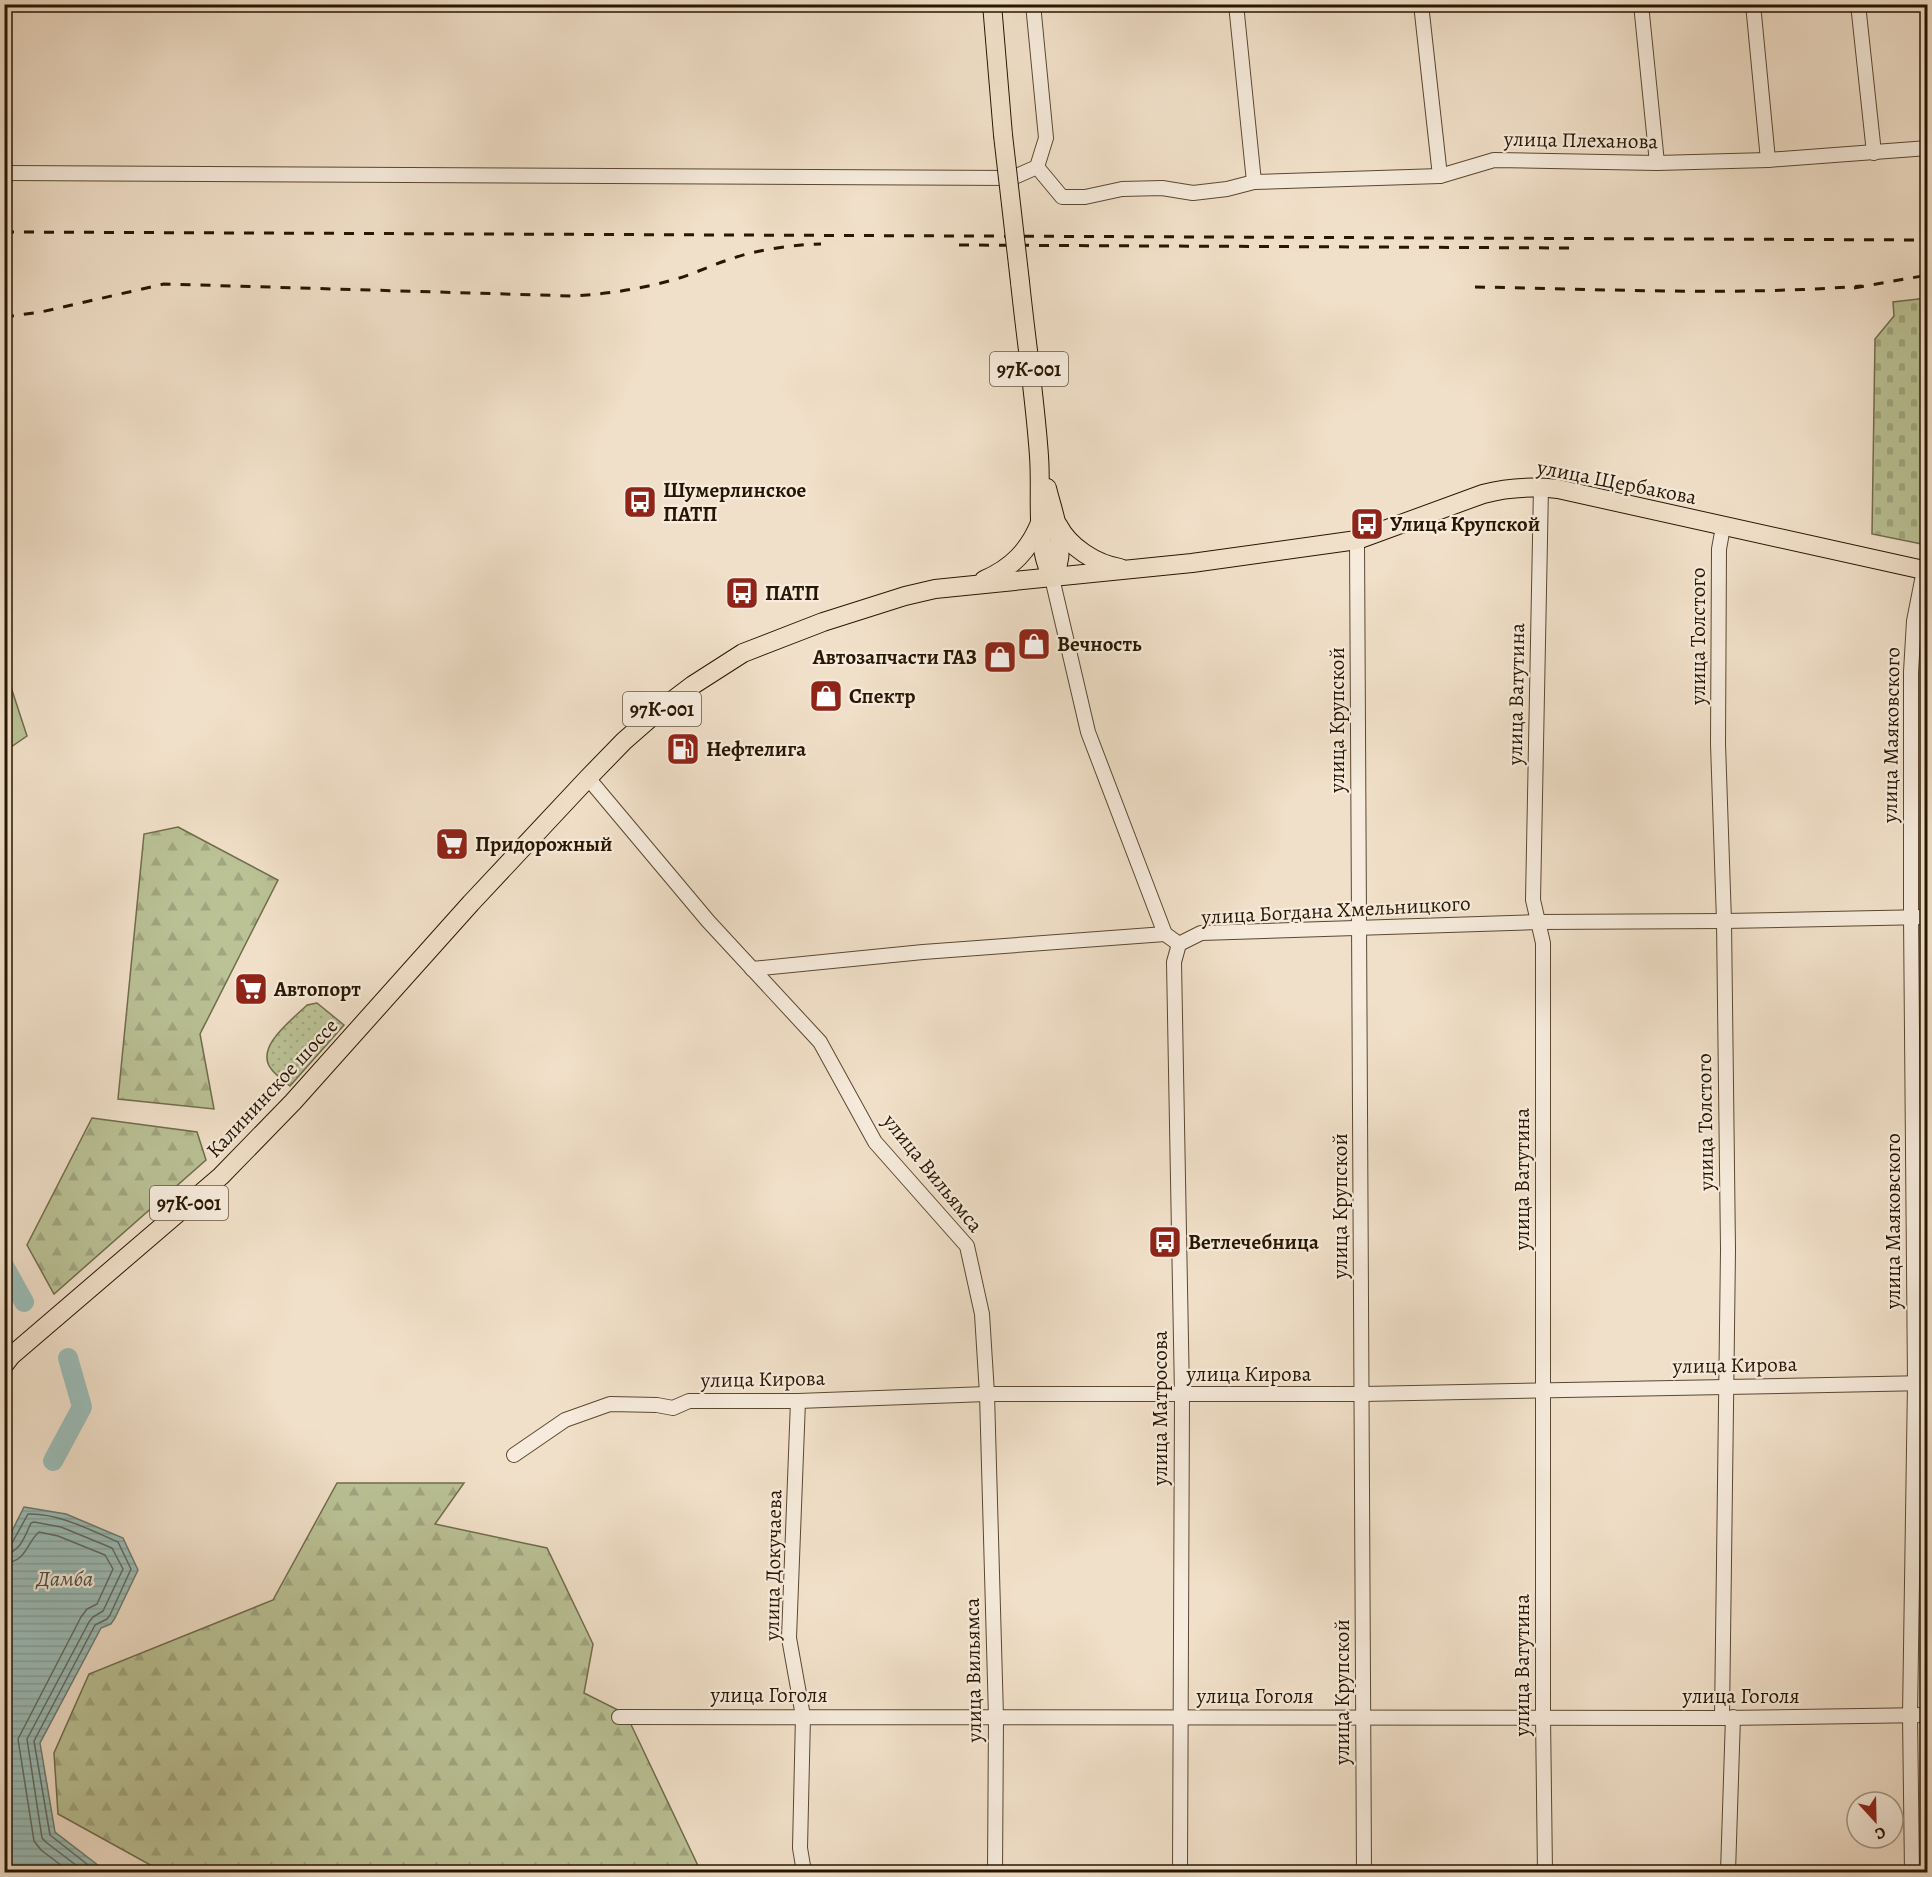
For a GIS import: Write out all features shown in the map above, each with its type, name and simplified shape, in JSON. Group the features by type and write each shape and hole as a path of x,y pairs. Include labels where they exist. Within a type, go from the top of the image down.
{"main road":[{"name":"97К-001","path":"992,4 1003,135 1039,457 1047,519 1061,555 1059,568 1052,578"},
{"name":"улица Щербакова","path":"1052,578 1133,570 1357,540 1503,488 1541,487 1926,570"},
{"name":"97К-001","path":"970,584 987,579 1014,562 1047,519"},
{"path":"1047,519 1086,555 1112,567 1133,570"},
{"name":"Калининское шоссе","path":"4,1365 11,1356 221,1176 293,1102 471,903 588,778 624,741 656,713 743,653 801,630 905,596 970,584 1052,578"}],"street":[{"path":"4,173 1012,178 1037,167 1046,138 1033,4"},
{"path":"1236,4 1254,182"},
{"path":"1421,4 1440,176"},
{"path":"1641,4 1657,163"},
{"path":"1752,4 1768,160"},
{"path":"1858,4 1874,153"},
{"name":"улица Плеханова","path":"1037,167 1062,197 1085,197 1122,189 1162,188 1193,194 1254,182 1440,176 1494,160 1657,163 1768,160 1928,148"},
{"name":"улица Ватутина","path":"1541,487 1533,900 1543,943 1545,1872"},
{"name":"улица Толстого","path":"1723,527 1719,549 1718,744 1724,921 1728,1238 1725,1386 1728,1872"},
{"name":"улица Крупской","path":"1357,540 1364,1872"},
{"name":"улица Маяковского","path":"1912,1872 1910,1715 1921,1383 1911,916 1911,672 1914,621 1926,570"},
{"path":"752,969 923,952 1165,933 1088,732 1052,578"},
{"name":"улица Вильямса","path":"588,778 708,921 820,1042 875,1142 968,1246 982,1314 987,1394 996,1717 995,1872"},
{"name":"улица Богдана Хмельницкого","path":"1165,933 1179,944 1201,933 1359,927 1538,922 1928,917"},
{"name":"улица Матросова","path":"1179,944 1174,962 1182,1395 1180,1872"},
{"name":"улица Кирова","path":"514,1455 565,1420 610,1404 657,1405 673,1408 689,1401 798,1401 987,1394 1363,1394 1921,1383"},
{"name":"улица Докучаева","path":"798,1401 789,1638 803,1716 800,1848 804,1872"},
{"name":"улица Гоголя","path":"620,1717 1928,1715"}],"green space":[{"path":"1928,298 1927,545 1872,534 1875,339 1894,316 1893,302"},
{"path":"4,678 9,681 27,736 5,751"},
{"path":"178,827 278,880 200,1034 214,1109 118,1099 144,834"},
{"path":"317,1003 344,1025 290,1086 272,1070 267,1062 267,1053 284,1026 307,1005"},
{"path":"92,1118 197,1132 206,1160 54,1294 27,1245"},
{"path":"337,1483 464,1483 435,1524 547,1548 593,1644 584,1693 626,1714 701,1872 163,1872 58,1814 54,1753 89,1674 273,1600"}],"water":[{"name":"Дамба","path":"24,1507 66,1514 123,1538 138,1570 115,1618 111,1624 101,1628 40,1743 55,1832 103,1869 103,1872 8,1872 5,1870 5,1545"}],"waterway":[{"path":"4,1266 24,1302"},
{"path":"53,1461 82,1407 68,1358"}],"railway":[{"path":"4,232 1928,240"},
{"path":"4,317 41,312 164,284 586,295 624,291 681,278 753,252 821,244"},
{"path":"959,245 1571,248"},
{"path":"1854,288 1928,275"},
{"path":"1475,287 1765,291 1862,286"}],"place":[{"name":"Шумерлинское ПАТП","path":"640,502"},
{"name":"Улица Крупской","path":"1367,524"},
{"name":"ПАТП","path":"742,593"},
{"name":"Вечность","path":"1034,644"},
{"name":"Автозапчасти ГАЗ","path":"1000,657"},
{"name":"Спектр","path":"826,696"},
{"name":"Нефтелига","path":"683,749"},
{"name":"Придорожный","path":"452,844"},
{"name":"Автопорт","path":"251,989"},
{"name":"Ветлечебница","path":"1165,1242"}]}
